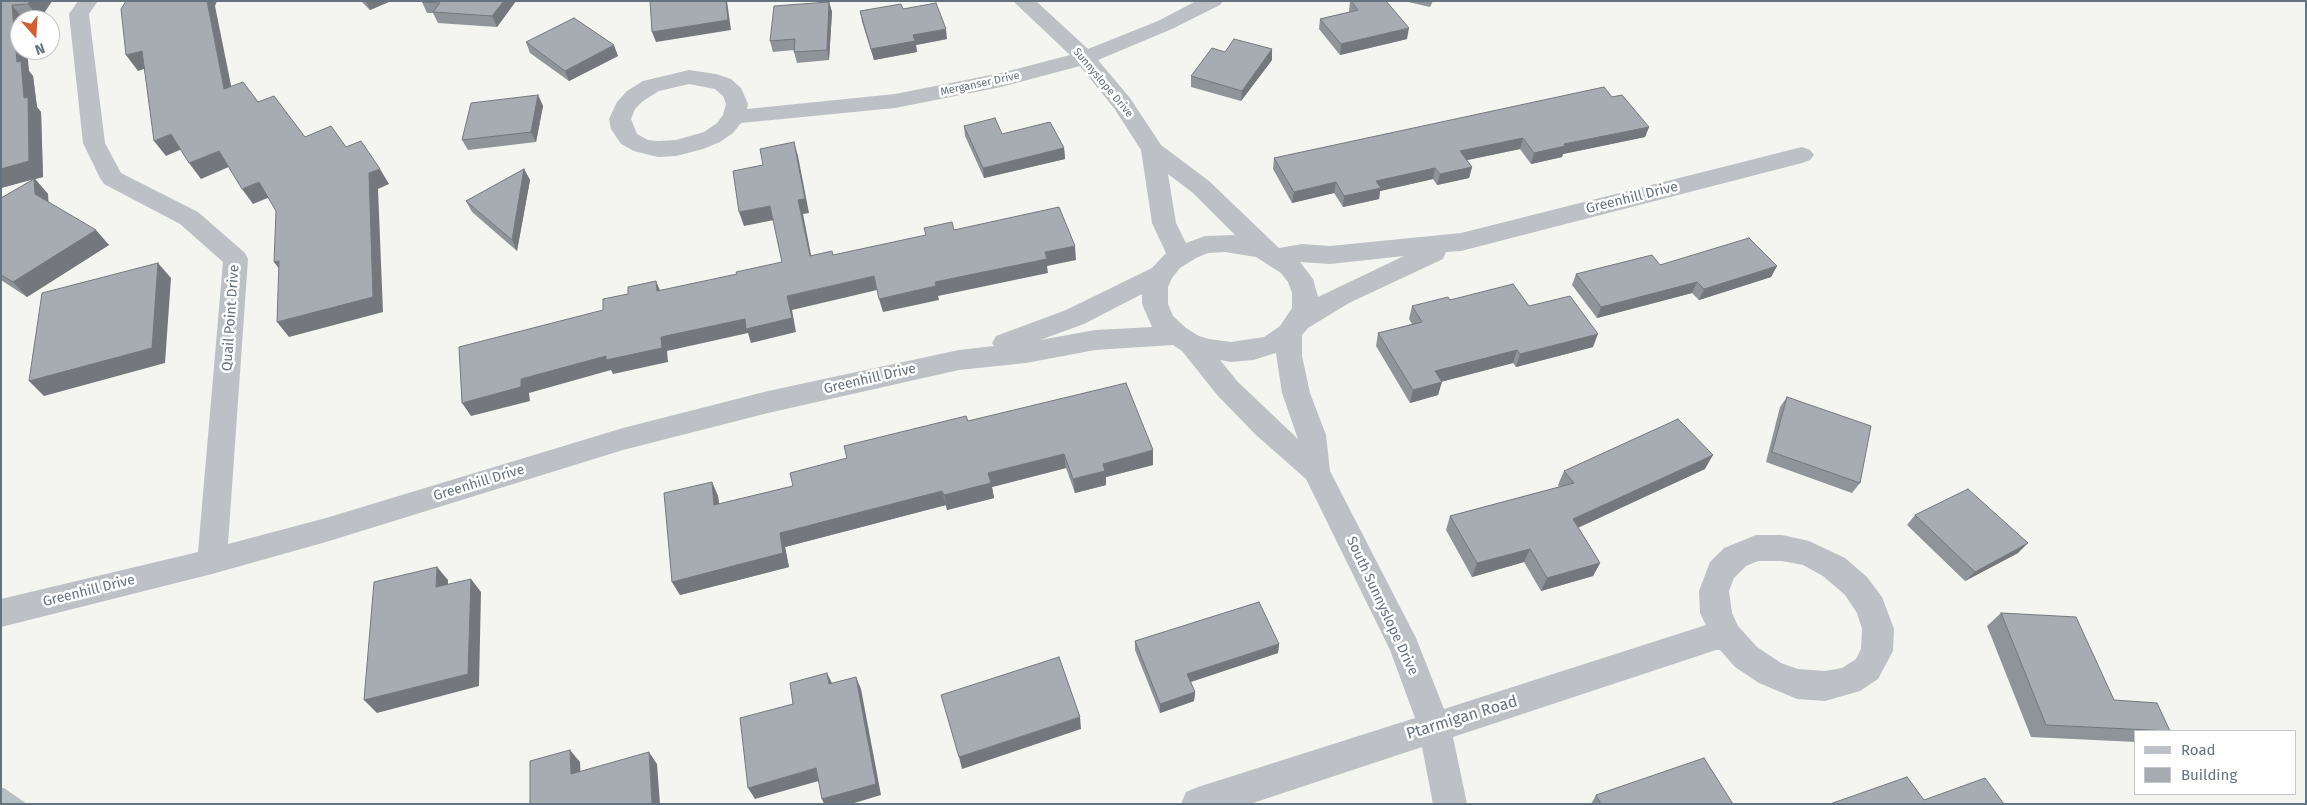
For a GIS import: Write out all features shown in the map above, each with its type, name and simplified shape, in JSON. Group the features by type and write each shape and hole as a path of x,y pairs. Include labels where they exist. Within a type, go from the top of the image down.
{"street":[{"name":"Quail Point Drive","path":"88,1 80,14 94,143 112,178 189,218 236,259 212,561"},
{"name":"Sunnyslope Drive","path":"1023,1 1044,18 1085,58 1122,103 1153,150 1201,187 1271,254"},
{"name":"Merganser Drive","path":"734,117 895,101 1001,80 1085,58 1165,25 1213,1"},
{"path":"689,77 708,78 723,84 733,93 737,104 734,117 719,132 695,144 658,149 642,146 629,139 622,130 620,119 624,108 635,96 651,86 689,77"},
{"name":"Sunnyslope Drive","path":"1153,150 1170,265"},
{"name":"Greenhill Drive","path":"1294,327 1340,296 1394,270 1461,242 1802,155"},
{"name":"Greenhill Drive","path":"1271,254 1302,253 1330,255 1461,242"},
{"path":"1225,243 1245,245 1271,254 1290,267 1302,286 1305,308 1294,327 1273,344 1253,350 1231,352 1209,349 1184,339 1162,321 1155,304 1156,287 1170,265 1205,246 1225,243"},
{"name":"Greenhill Drive","path":"958,360 1075,317 1170,265"},
{"name":"South Sunnyslope Drive","path":"1294,327 1289,356 1296,393 1312,435 1316,472 1405,648 1434,726 1450,804"},
{"name":"Greenhill Drive","path":"1,613 212,561 326,530 623,438 768,402 958,360 1026,353 1094,340 1184,339"},
{"name":"South Sunnyslope Drive","path":"1184,339 1266,427 1316,472"},
{"path":"1756,548 1782,548 1809,554 1834,567 1856,586 1871,607 1878,629 1877,651 1867,669 1849,681 1825,686 1798,684 1770,674 1746,657 1727,636 1716,613 1714,591 1720,571 1735,557 1756,548"},
{"name":"Ptarmigan Road","path":"1198,804 1716,636 1727,636"}],"shaded area":[{"path":"1,788 4,788 27,804 1,804"}],"building":[{"path":"1,1 30,1 28,4 12,5 12,10 10,10 10,60 21,61 24,98 28,97 29,161 1,169"},
{"path":"126,1 207,1 224,89 243,82 258,102 274,96 305,137 331,126 346,147 361,141 380,169 369,173 373,297 277,322 279,261 274,262 276,211 259,182 242,189 219,151 189,163 171,134 154,141 142,51 126,55 121,9"},
{"path":"422,1 504,1 492,16 433,12 440,3"},
{"path":"650,1 726,1 728,20 652,32"},
{"path":"1351,1 1386,1 1409,28 1341,44 1320,19 1358,10"},
{"path":"829,2 827,50 794,52 795,39 770,41 774,6"},
{"path":"936,3 946,29 913,35 915,41 871,49 860,11 901,4 903,9"},
{"path":"574,18 614,45 565,71 526,42"},
{"path":"1234,39 1272,49 1242,91 1191,76 1212,48 1225,52"},
{"path":"1604,87 1612,97 1622,95 1649,127 1564,144 1565,146 1534,153 1523,138 1460,151 1472,167 1440,174 1435,168 1376,181 1381,188 1344,196 1336,182 1294,192 1274,158"},
{"path":"538,95 531,132 462,140 471,103"},
{"path":"995,118 1002,134 1050,122 1064,148 983,168 964,126"},
{"path":"794,142 805,199 798,200 810,256 832,251 833,255 926,235 924,228 952,222 954,230 1059,207 1075,246 1045,252 1047,259 935,282 936,286 879,299 874,276 787,296 792,318 746,329 745,319 661,337 662,348 606,360 606,356 521,379 521,387 462,403 459,347 603,310 603,299 628,294 628,287 656,281 657,291 737,274 736,272 782,262 770,206 739,212 733,171 763,165 760,149"},
{"path":"524,169 512,240 466,201"},
{"path":"34,179 35,194 96,230 13,282 1,275 1,198"},
{"path":"1749,238 1777,266 1704,289 1697,282 1601,307 1576,274 1652,255 1660,265"},
{"path":"158,263 152,348 29,381 42,293"},
{"path":"1513,284 1529,306 1570,296 1598,334 1520,354 1517,350 1435,371 1442,382 1413,390 1378,333 1422,322 1412,306 1448,297 1450,300"},
{"path":"1126,383 1153,450 1103,464 1105,471 1073,479 1064,454 988,473 991,483 944,495 942,491 780,533 783,553 672,582 664,493 712,482 714,505 793,486 790,473 847,458 844,446 966,416 968,421"},
{"path":"1787,397 1871,426 1860,483 1772,452"},
{"path":"1678,419 1713,455 1573,519 1600,563 1547,578 1530,549 1477,563 1450,516 1574,483 1564,471"},
{"path":"1968,489 2028,543 1975,572 1915,515"},
{"path":"437,567 436,587 471,579 468,674 364,700 374,582"},
{"path":"1259,602 1279,644 1187,674 1195,692 1160,704 1135,641"},
{"path":"2001,613 2076,617 2114,700 2157,703 2170,730 2149,730 2046,725"},
{"path":"1059,657 1080,717 959,757 941,695"},
{"path":"827,673 829,684 856,677 876,784 822,799 816,768 748,788 740,718 793,704 790,683"},
{"path":"570,750 571,774 649,752 652,804 530,804 530,761"},
{"path":"1704,758 1733,804 1601,804 1596,795"},
{"path":"1907,777 1924,800 1985,778 2004,804 1830,804"}]}
